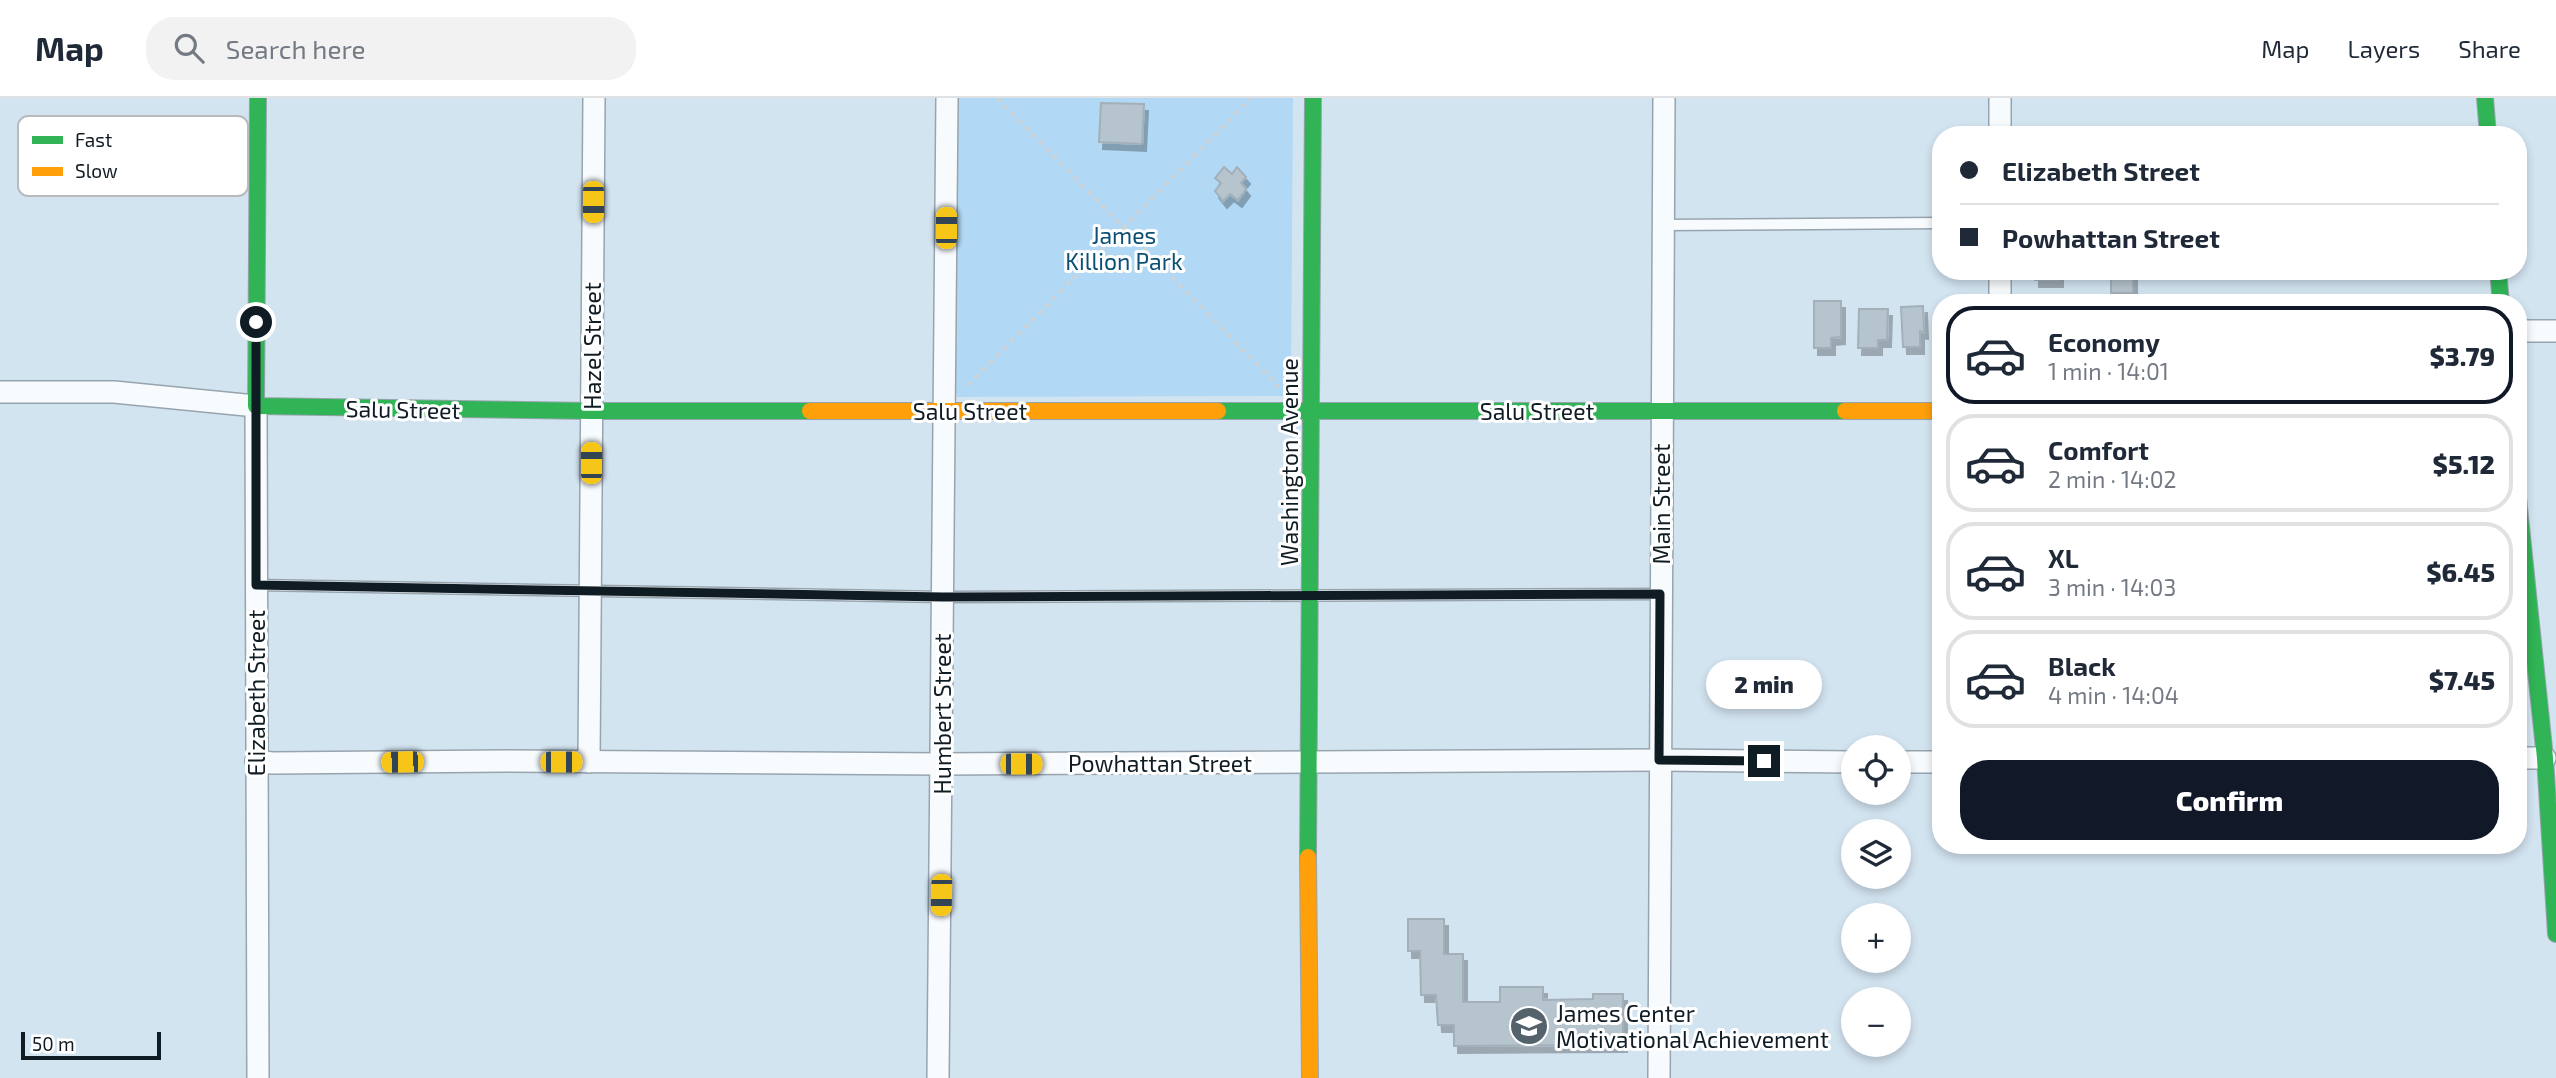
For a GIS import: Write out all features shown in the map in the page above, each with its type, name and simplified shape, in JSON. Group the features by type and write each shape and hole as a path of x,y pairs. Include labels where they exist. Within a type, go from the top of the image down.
{"street":[{"name":"Elizabeth Street","path":"258,98 258,1078"},
{"name":"Hazel Street","path":"589,762 594,98"},
{"name":"Humbert Street","path":"938,1078 947,98"},
{"name":"Washington Avenue","path":"1310,1078 1307,937 1313,98"},
{"name":"Main Street","path":"1659,1078 1664,98"},
{"path":"2000,98 2000,126"},
{"path":"2485,98 2487,126"},
{"path":"2527,331 2556,331"},
{"name":"Salu Street","path":"0,392 114,392 256,406 591,411 1932,411"},
{"path":"2527,585 2545,758 2556,933"},
{"path":"2527,758 2545,758"},
{"name":"Powhattan Street","path":"256,761 942,764 1659,760 1841,762"},
{"path":"1911,762 1932,762"}],"lane":[{"path":"1663,225 1932,223"},
{"path":"256,585 943,597 1660,594"}],"path":[{"path":"997,98 1280,390"},
{"path":"964,389 1251,98"}],"green space":[{"name":"James Killion Park","path":"958,98 1293,98 1291,392 1287,396 957,397"}],"building":[{"path":"1101,103 1144,104 1142,144 1099,142"},
{"path":"1224,167 1232,174 1237,167 1246,177 1241,183 1246,189 1238,200 1230,194 1223,201 1215,191 1221,183 1215,178"},
{"path":"2111,280 2133,280 2133,293 2111,293"},
{"path":"1814,301 1841,301 1841,337 1831,338 1831,348 1814,348"},
{"path":"1923,306 1924,332 1920,331 1920,347 1903,347 1901,307"},
{"path":"1859,309 1888,309 1887,340 1878,340 1878,348 1858,348"},
{"path":"1408,919 1444,919 1444,954 1463,954 1463,1002 1500,1002 1500,987 1543,987 1543,1000 1593,999 1593,994 1623,994 1623,1045 1454,1046 1454,1025 1438,1025 1436,995 1421,995 1420,951 1408,951"}],"traffic: fast":[{"path":"258,98 256,406 810,411"},
{"path":"1308,857 1313,98"},
{"path":"2485,98 2487,126"},
{"path":"2499,280 2500,294"},
{"path":"1218,411 1845,411"},
{"path":"2527,585 2545,758 2556,934"}],"traffic: slow":[{"path":"810,411 1218,411"},
{"path":"1845,411 1932,411"},
{"path":"1308,857 1310,1078"}],"place":[{"name":"James Center Motivational Achievement","path":"1529,1026"}],"route":[{"path":"256,322 256,585 943,597 1660,594 1659,760 1764,761"}]}
